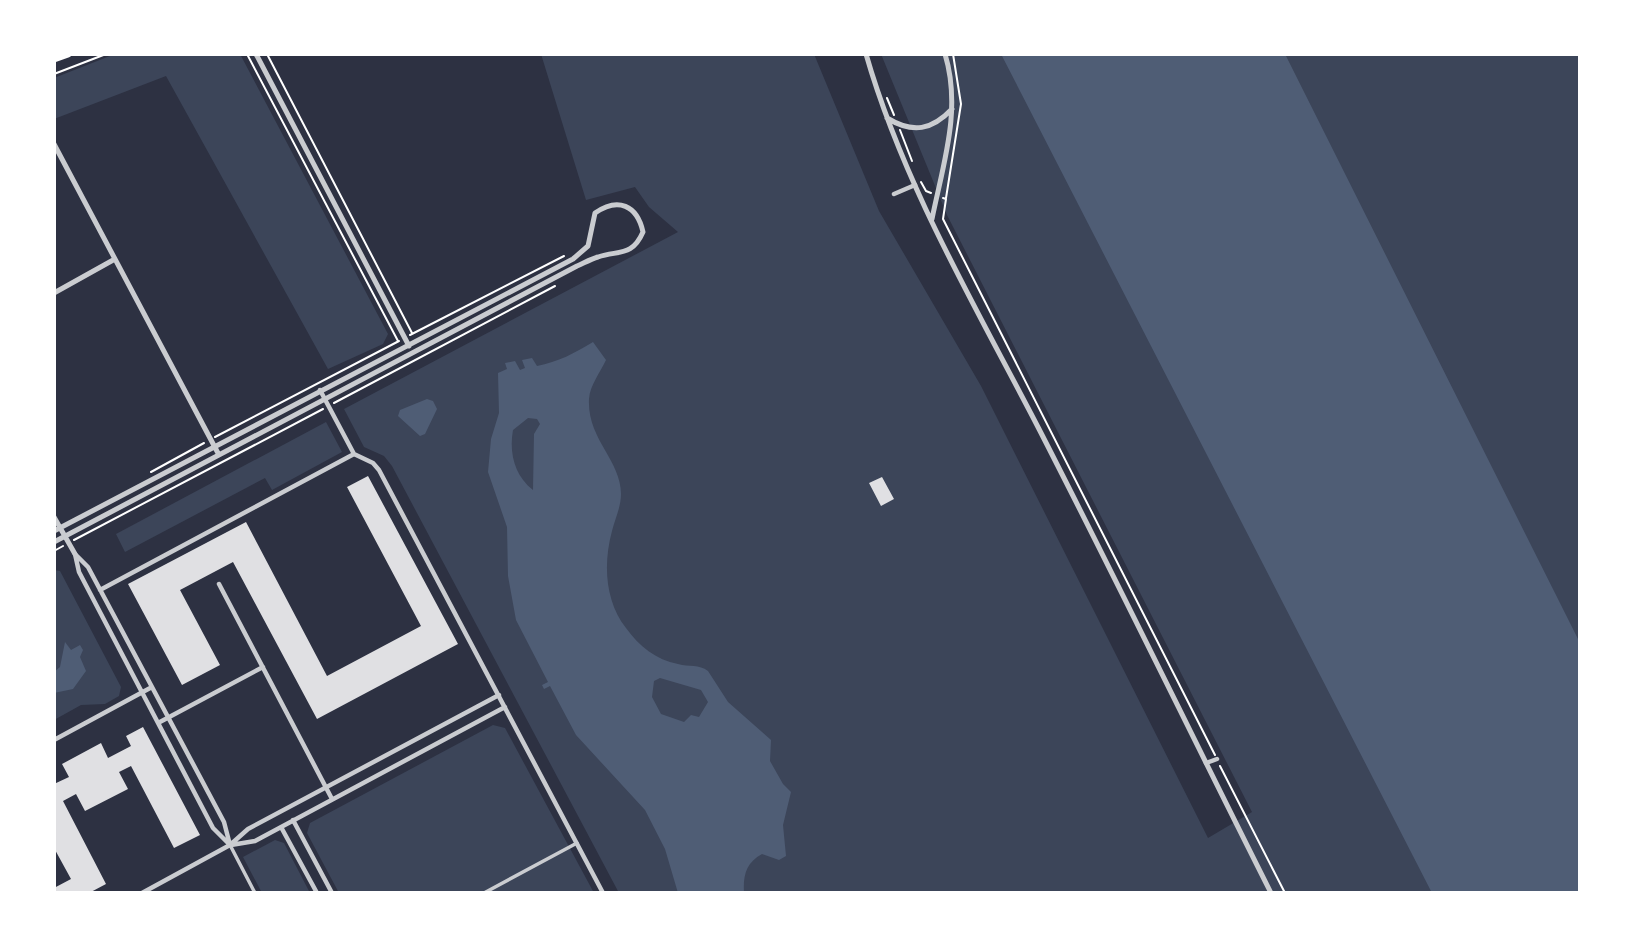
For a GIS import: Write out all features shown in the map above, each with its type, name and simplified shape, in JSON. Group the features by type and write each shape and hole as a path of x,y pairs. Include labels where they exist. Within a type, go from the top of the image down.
{"main road":[{"path":"54,59 68,54"}],"street":[{"path":"256,54 408,345 408,354"},
{"path":"866,54 887,118 915,185 1143,631 1271,893"},
{"path":"932,219 950,138 951,83 945,54"},
{"path":"887,118 898,125 924,129 938,123 952,109"},
{"path":"54,144 219,455"},
{"path":"894,194 915,185"},
{"path":"54,542 596,257 622,255 631,250 643,232 640,218 631,207 619,203 606,206 595,213 590,240 583,252 57,530"},
{"path":"54,293 115,259"},
{"path":"320,390 354,454 373,463 379,470 603,892"},
{"path":"100,590 197,541 354,454"},
{"path":"54,517 57,530 65,537 75,554 79,572 214,828 230,845"},
{"path":"75,554 88,567 169,718 223,822 230,845 255,893"},
{"path":"219,584 332,799"},
{"path":"158,723 263,667"},
{"path":"54,740 152,687"},
{"path":"142,893 230,845 248,829 499,695"},
{"path":"230,845 255,841 505,707"},
{"path":"1206,763 1217,759"},
{"path":"293,820 332,893"},
{"path":"281,827 317,893"},
{"path":"484,893 577,843"}],"path":[{"path":"54,74 106,54"},
{"path":"247,54 401,348"},
{"path":"267,54 416,341"},
{"path":"886,95 913,162"},
{"path":"917,174 926,191 946,199 943,219 1285,893"},
{"path":"54,551 565,280"},
{"path":"420,348 424,356"},
{"path":"408,354 409,364"}],"shaded area":[{"path":"115,54 240,54 388,334 383,344 328,369 166,76 54,119 54,78"},
{"path":"541,54 814,54 879,211 981,386 1208,838 1252,812 947,215 881,54 1580,54 1580,893 619,893 392,466 384,456 364,447 344,409 678,232 649,207 635,187 586,200"},
{"path":"1001,54 1285,54 1580,643 1580,893 1432,893"},
{"path":"593,342 606,360 591,389 590,413 598,438 616,470 621,494 607,556 608,582 614,606 631,635 649,651 670,662 697,666 708,671 728,702 771,740 770,761 783,784 791,792 783,825 786,856 779,860 762,854 752,861 744,881 744,893 678,893 665,849 645,810 576,735 550,686 544,689 542,685 548,682 516,620 508,576 507,527 488,472 491,439 499,413 498,373 507,369 505,363 515,361 520,370 525,368 522,360 532,358 537,366 559,360","holes":["528,418 537,419 540,424 534,434 533,490 517,470 512,447 513,430","660,678 701,690 708,702 699,717 691,715 684,722 661,714 652,697 654,681"]},
{"path":"427,399 433,401 437,409 425,434 420,436 398,416 400,410"},
{"path":"326,422 342,452 272,490 265,478 125,552 116,534"},
{"path":"54,570 60,571 121,687 119,696 105,704 81,705 54,720"},
{"path":"65,642 71,650 80,645 83,650 80,657 86,671 73,689 54,693 54,672 60,667"},
{"path":"493,725 505,728 594,893 339,893 307,833 310,823"},
{"path":"275,840 284,843 310,893 262,893 243,857"}],"building":[{"path":"368,476 458,644 317,719 233,562 180,590 220,665 182,685 128,584 246,522 327,676 421,626 347,487"},
{"path":"882,477 894,499 881,506 869,483"},
{"path":"143,727 200,835 174,848 131,766 119,772 128,789 85,811 76,794 63,801 106,884 89,893 54,893 54,888 71,879 54,848 54,784 69,777 62,764 101,743 108,758 131,746 126,736"}]}
